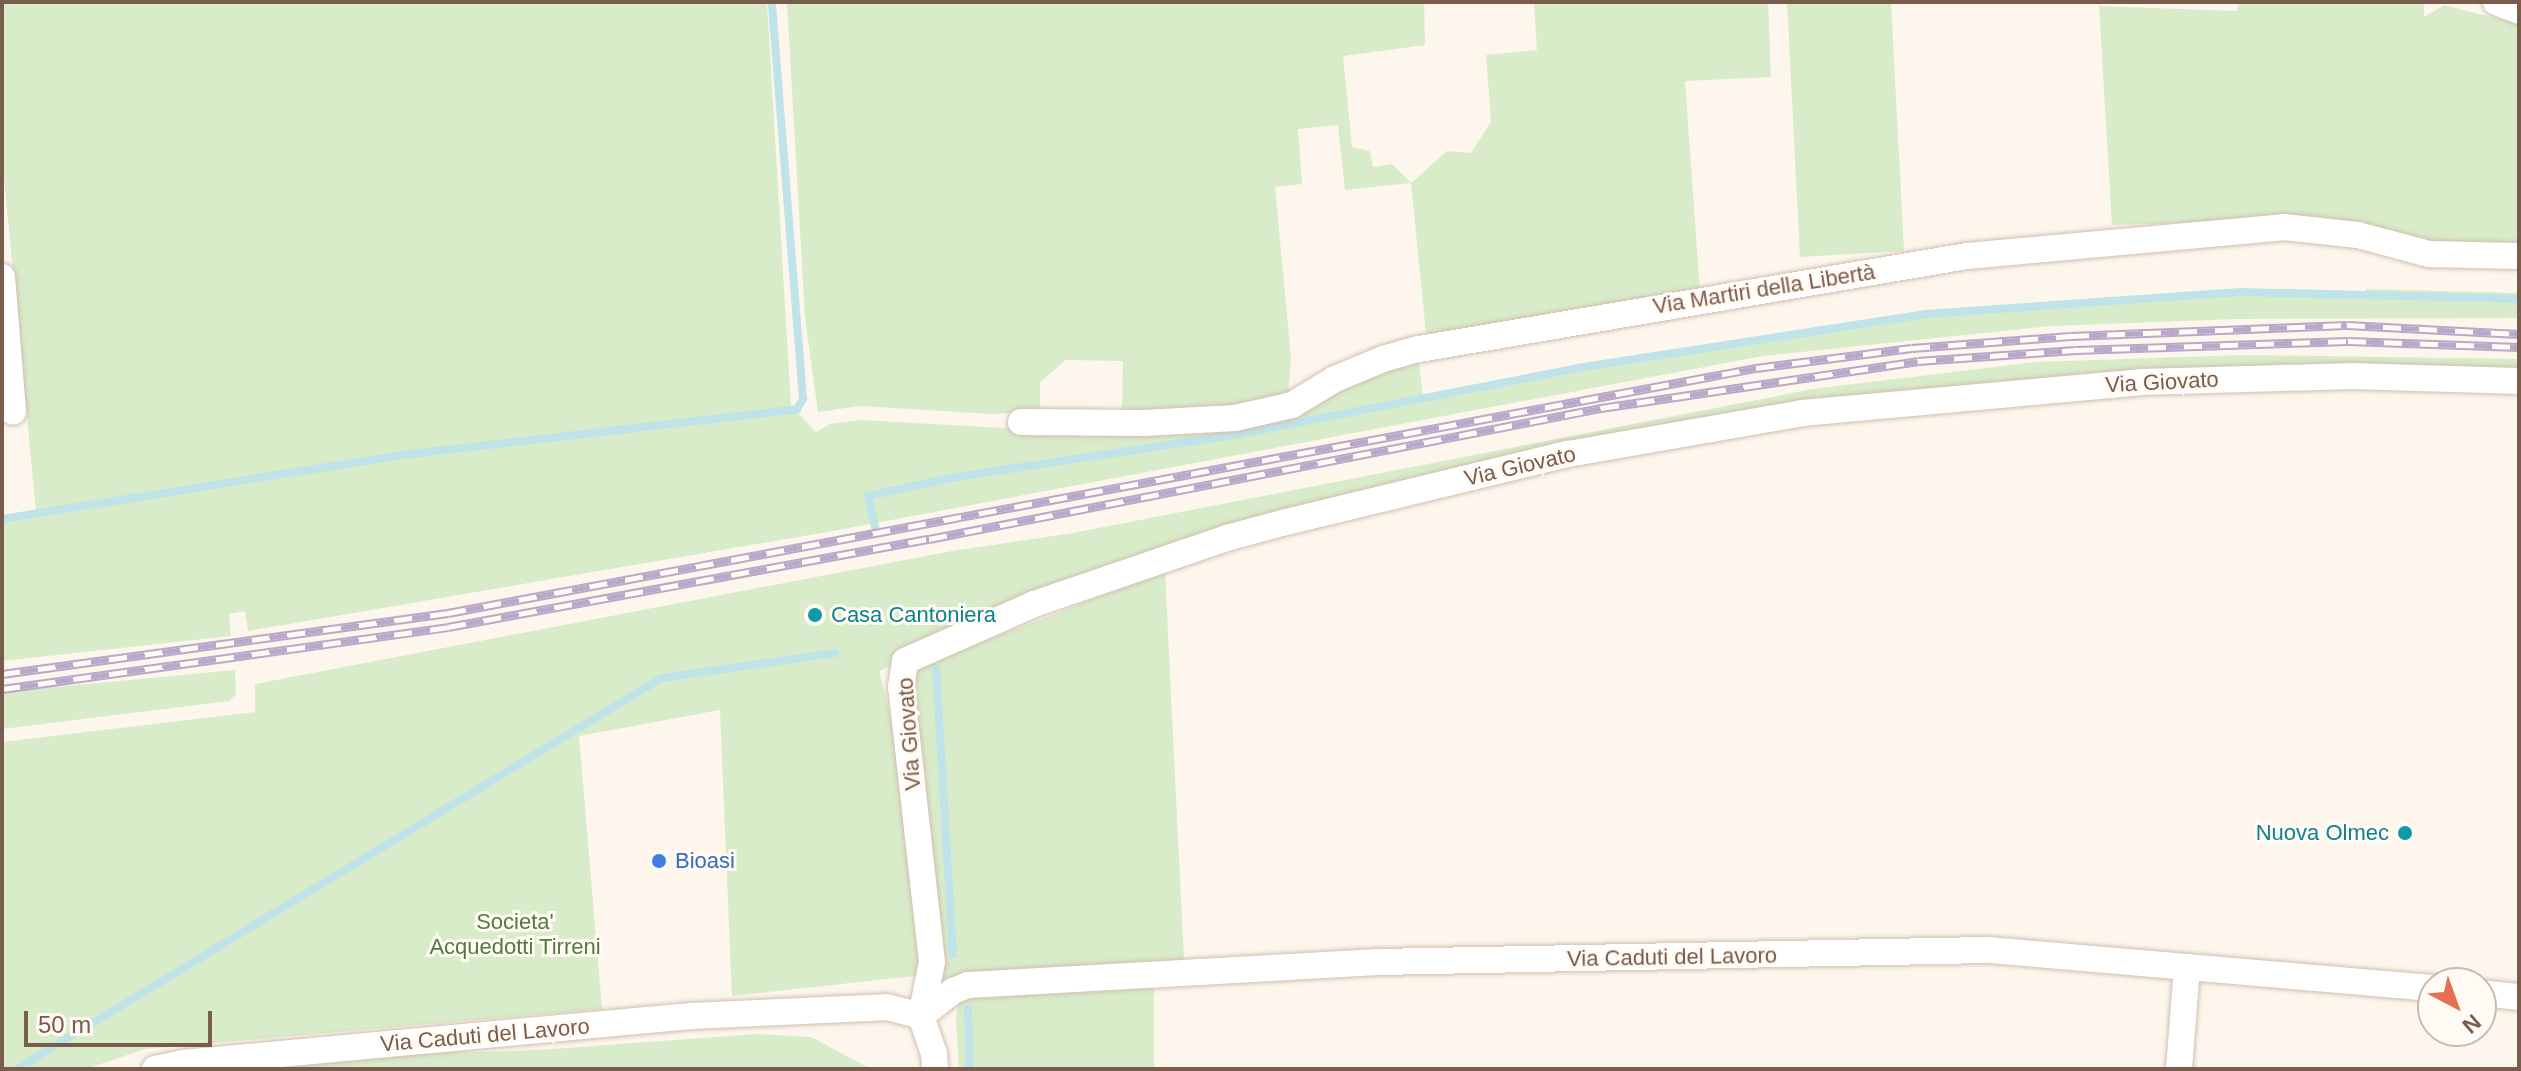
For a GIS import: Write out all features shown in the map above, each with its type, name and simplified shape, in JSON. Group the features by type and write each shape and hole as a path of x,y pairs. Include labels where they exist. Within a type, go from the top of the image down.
{"street":[{"path":"2496,2 2519,11"},
{"name":"Via Martiri della Libertà","path":"1021,422 1144,423 1235,418 1292,405 1347,374 1419,349 1967,256 2284,227 2358,235 2429,254 2519,256"},
{"path":"2,277 13,412"},
{"name":"Via Giovato","path":"921,1016 932,962 901,687 905,661 1034,604 1230,537 1286,522 1568,454 1802,413 2141,382 2352,376 2519,381"},
{"name":"Via Caduti del Lavoro","path":"155,1069 183,1063 538,1029 816,1009 886,1007 921,1016 953,991 968,985 1378,962 1989,950 2417,987"},
{"path":"2179,1069 2187,967"},
{"path":"2497,995 2519,997"},
{"path":"921,1016 934,1053 935,1069"}],"green space":[{"path":"2,2 767,2 791,406 816,432 830,424 861,420 1024,429 1236,426 1418,356 1423,396 1590,366 1926,314 2240,292 2365,292 2366,289 2519,293 2519,318 2237,319 2051,326 1763,356 833,531 248,631 245,611 229,614 231,636 2,661 2,523 34,517 36,511 2,157"},
{"path":"787,2 1424,2 1425,45 1343,56 1352,147 1370,151 1373,167 1392,164 1411,183 1345,190 1338,125 1298,129 1302,184 1275,187 1291,357 1288,399 1247,408 1122,413 1123,361 1065,360 1040,383 1040,411 992,414 860,406 818,412 805,318"},
{"path":"1534,2 1768,2 1771,77 1685,81 1700,292 1427,343 1411,183 1447,151 1471,153 1491,122 1486,55 1537,50"},
{"path":"1787,2 1891,2 1904,251 1800,257"},
{"path":"2238,2 2424,2 2424,17 2444,5 2519,24 2519,251 2431,244 2280,220 2112,225 2099,6 2237,11"},
{"name":"Societa' Acquedotti Tirreni","path":"2245,355 2519,359 2519,374 2351,369 1568,447 994,614 879,671 901,755 923,975 732,996 720,710 579,736 602,1009 145,1049 86,1069 2,1069 2,742 255,712 255,684 952,551 1073,533 1813,389 2036,362"},
{"path":"1165,571 1184,961 944,978 922,743 911,712 910,681 923,665"},
{"path":"235,670 236,694 229,701 2,729 2,692"},
{"path":"1154,981 1154,1069 959,1069 956,1017 959,1002 971,991"},
{"path":"756,1034 811,1037 871,1069 264,1069 415,1054 539,1050"}],"waterway":[{"path":"2,519 402,455 797,409 803,399 772,2"},
{"path":"875,527 868,496 956,477 1239,434 1590,366 1926,314 2240,292 2519,299"},
{"path":"898,620 906,615"},
{"path":"17,1069 661,678 835,653"},
{"path":"936,668 953,954"},
{"path":"968,1009 970,1069"}],"railway":[{"path":"2,674 448,613 1756,368 1912,348 2071,336 2347,325 2519,334"},
{"path":"2,689 448,627 929,539 1601,408 1918,361 2076,350 2348,341 2519,347"}],"place":[{"name":"Casa Cantoniera","path":"815,615"},
{"name":"Nuova Olmec","path":"2405,833"},
{"name":"Bioasi","path":"659,861"}]}
